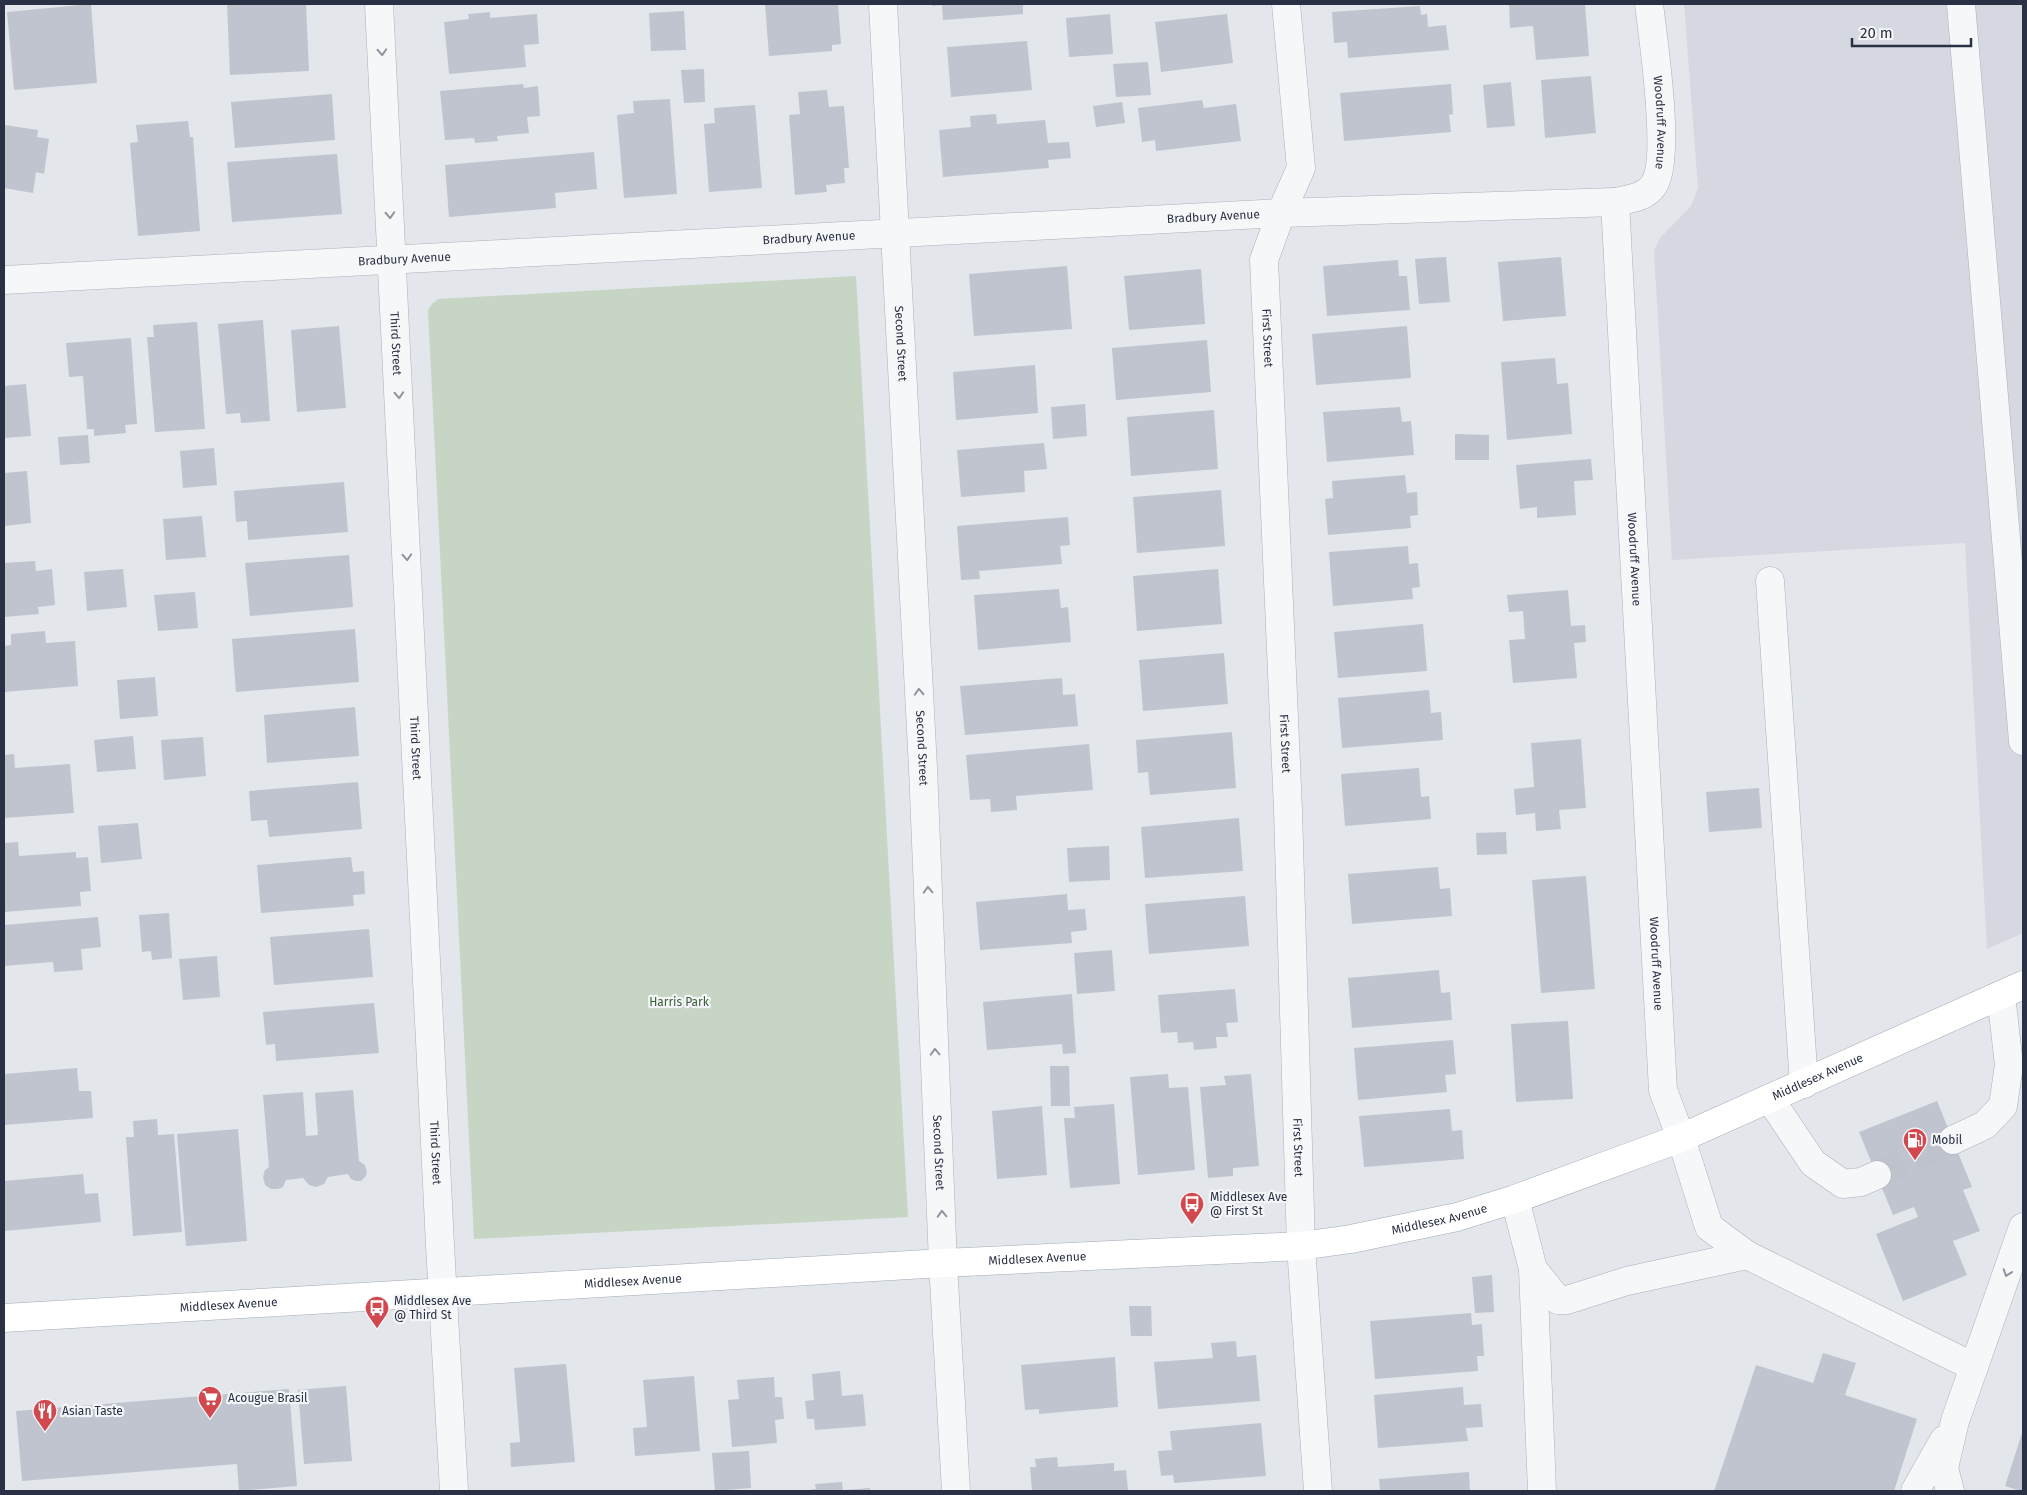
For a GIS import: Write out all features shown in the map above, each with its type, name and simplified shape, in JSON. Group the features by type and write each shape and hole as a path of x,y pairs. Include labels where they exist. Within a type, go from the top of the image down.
{"main road":[{"name":"Middlesex Avenue","path":"4,1318 944,1263 1301,1246 1351,1239 1456,1217 1515,1199 1681,1138 2012,990"}],"street":[{"name":"Third Street","path":"379,4 454,1491"},
{"name":"Second Street","path":"883,4 923,768 944,1263 956,1491"},
{"name":"First Street","path":"1286,4 1302,168 1281,213 1264,260 1288,810 1301,1246 1318,1491"},
{"name":"Woodruff Avenue","path":"1650,4 1662,124 1661,166 1653,186 1638,198 1616,202 1663,1090 1681,1138 1709,1227 1747,1255 1974,1367"},
{"path":"1961,4 2023,741"},
{"name":"Bradbury Avenue","path":"4,280 1281,213 1616,202"},
{"path":"1770,581 1804,1084"},
{"path":"1953,1140 1985,1125 2003,1106 2009,1065 2012,990"},
{"path":"1770,1099 1813,1163 1843,1184 1861,1182 1877,1175"},
{"path":"1515,1199 1533,1269 1542,1491"},
{"path":"1950,1491 1944,1468 1955,1421 2023,1227"},
{"path":"1533,1269 1558,1300 1567,1300 1627,1281 1747,1255"},
{"path":"1915,1491 1955,1421"}],"shaded area":[{"path":"1684,4 2023,4 2023,933 1987,949 1965,543 1672,560 1654,251 1660,238 1691,206 1698,188"}],"green space":[{"name":"Harris Park","path":"856,276 908,1217 474,1239 428,310 438,299"}],"building":[{"path":"91,4 97,83 14,90 7,12"},
{"path":"227,4 306,4 309,71 230,75"},
{"path":"765,4 838,4 841,44 832,45 832,51 769,56"},
{"path":"932,4 1023,4 1023,14 943,20 942,5 932,6"},
{"path":"1585,4 1589,56 1536,60 1533,26 1510,28 1509,5"},
{"path":"1420,6 1421,15 1427,14 1428,27 1446,25 1449,50 1348,58 1347,42 1334,43 1332,12"},
{"path":"684,11 686,50 651,51 649,13"},
{"path":"490,12 490,18 537,14 539,44 524,45 526,67 449,74 444,22 469,19 468,14"},
{"path":"1110,14 1113,54 1069,57 1066,18"},
{"path":"1227,14 1233,63 1161,72 1155,22"},
{"path":"1027,41 1032,90 951,97 947,47"},
{"path":"1148,62 1151,95 1116,97 1113,64"},
{"path":"704,69 705,102 684,103 681,70"},
{"path":"1591,76 1596,133 1545,138 1541,80"},
{"path":"1511,82 1515,126 1487,128 1483,85"},
{"path":"523,84 524,88 538,86 540,116 527,117 529,133 497,136 498,141 475,143 474,138 445,140 440,91"},
{"path":"1451,84 1453,114 1449,115 1451,132 1344,141 1340,93"},
{"path":"827,90 829,107 844,106 849,168 844,168 845,183 826,185 827,192 795,195 789,115 800,114 798,92"},
{"path":"332,94 335,140 235,148 231,102"},
{"path":"670,99 677,194 624,198 617,115 634,113 633,101"},
{"path":"1202,100 1204,108 1236,104 1241,141 1156,151 1155,140 1142,142 1138,108"},
{"path":"1122,102 1125,123 1096,127 1093,106"},
{"path":"755,105 762,188 709,192 704,124 715,123 714,108"},
{"path":"996,114 997,124 1045,120 1048,143 1069,142 1071,158 1048,160 1049,168 943,177 939,130 971,127 970,116"},
{"path":"188,121 190,137 193,137 200,231 138,236 130,143 138,142 136,125"},
{"path":"4,125 38,130 37,137 49,139 44,174 36,172 33,193 4,188"},
{"path":"594,152 597,189 555,193 556,208 449,217 445,165"},
{"path":"337,154 342,214 232,222 227,162"},
{"path":"1446,257 1450,302 1419,304 1415,259"},
{"path":"1561,257 1566,316 1503,321 1498,262"},
{"path":"1398,260 1399,276 1407,276 1410,310 1327,316 1323,266"},
{"path":"1067,266 1072,329 974,336 969,274"},
{"path":"1201,269 1205,324 1129,330 1124,276"},
{"path":"263,320 270,421 241,423 240,413 226,414 218,324"},
{"path":"197,322 205,429 155,432 147,337 154,337 153,325"},
{"path":"339,326 346,408 297,412 291,330"},
{"path":"1407,326 1411,378 1316,385 1312,334"},
{"path":"131,338 137,424 125,425 126,433 94,436 94,429 87,429 83,376 69,377 66,343"},
{"path":"1207,340 1211,392 1116,400 1112,348"},
{"path":"1555,358 1557,384 1568,383 1572,434 1507,440 1501,362"},
{"path":"1035,365 1038,413 956,420 953,372"},
{"path":"26,384 31,436 4,438 4,386"},
{"path":"1085,404 1087,436 1053,439 1051,407"},
{"path":"1400,407 1402,422 1411,421 1414,455 1327,462 1323,412"},
{"path":"1214,410 1218,469 1131,476 1127,417"},
{"path":"1455,434 1489,435 1489,460 1455,460"},
{"path":"88,435 90,463 60,465 58,437"},
{"path":"1044,443 1047,469 1024,471 1025,492 961,497 957,450"},
{"path":"214,448 217,485 183,488 180,451"},
{"path":"1591,459 1593,480 1574,481 1576,515 1537,518 1537,507 1520,509 1516,465"},
{"path":"27,471 31,523 4,526 4,473"},
{"path":"1405,475 1407,493 1417,492 1418,515 1410,516 1411,528 1328,535 1325,499 1333,498 1332,481"},
{"path":"344,482 348,532 248,540 247,521 236,522 234,491"},
{"path":"1221,490 1225,546 1137,553 1133,497"},
{"path":"202,516 206,557 166,560 163,519"},
{"path":"1068,517 1070,545 1060,546 1062,564 979,571 980,579 961,580 957,526"},
{"path":"1408,546 1409,564 1418,563 1420,587 1412,588 1413,599 1333,606 1329,552"},
{"path":"349,555 353,607 250,616 245,563"},
{"path":"35,561 36,571 52,569 55,605 38,607 39,614 4,617 4,563"},
{"path":"123,569 127,607 87,611 84,572"},
{"path":"1218,569 1222,624 1137,631 1133,576"},
{"path":"1059,589 1061,608 1068,607 1071,642 978,650 974,595"},
{"path":"1568,590 1571,626 1585,625 1586,642 1574,643 1577,678 1513,683 1509,640 1525,639 1523,611 1509,612 1507,595"},
{"path":"195,592 198,628 158,631 154,595"},
{"path":"1423,624 1427,671 1338,678 1334,632"},
{"path":"355,629 359,682 236,692 232,639"},
{"path":"45,631 46,643 75,641 78,686 4,692 4,646 11,645 11,634"},
{"path":"1224,653 1228,704 1143,711 1139,660"},
{"path":"155,677 158,716 120,719 117,680"},
{"path":"1062,678 1063,695 1075,694 1078,726 965,735 960,686"},
{"path":"1429,690 1431,713 1441,712 1443,740 1342,748 1338,698"},
{"path":"355,707 359,756 267,763 264,715"},
{"path":"1232,732 1236,788 1150,795 1148,772 1138,773 1136,740"},
{"path":"133,736 136,769 97,772 94,740"},
{"path":"203,737 206,776 164,780 161,740"},
{"path":"1581,739 1586,808 1559,810 1561,829 1536,831 1535,813 1516,815 1514,789 1534,787 1531,743"},
{"path":"1089,744 1093,790 1016,796 1017,810 991,812 990,799 970,800 966,755"},
{"path":"14,754 15,768 70,764 74,813 4,818 4,755"},
{"path":"1419,768 1421,797 1429,796 1431,819 1345,826 1341,774"},
{"path":"358,782 362,829 269,837 267,820 251,821 249,791"},
{"path":"1759,788 1762,828 1709,832 1706,792"},
{"path":"1239,818 1243,871 1145,878 1141,827"},
{"path":"138,823 142,859 101,863 98,826"},
{"path":"1506,832 1507,854 1477,855 1476,833"},
{"path":"18,842 19,856 76,852 76,858 88,857 91,891 80,892 81,906 4,912 4,843"},
{"path":"1109,846 1110,880 1069,882 1067,848"},
{"path":"351,857 353,872 364,871 365,894 353,895 354,906 261,913 257,865"},
{"path":"1438,867 1440,889 1450,888 1452,916 1352,924 1348,874"},
{"path":"1586,876 1595,989 1541,993 1532,880"},
{"path":"1067,894 1068,910 1085,909 1087,930 1071,932 1072,943 980,950 976,902"},
{"path":"1245,896 1249,946 1149,954 1145,904"},
{"path":"169,913 172,958 152,960 151,951 142,952 139,915"},
{"path":"98,917 101,947 81,949 83,970 54,972 53,962 4,966 4,925"},
{"path":"369,929 373,977 274,985 270,937"},
{"path":"1112,950 1115,991 1077,994 1074,953"},
{"path":"217,956 220,997 183,1000 179,959"},
{"path":"1439,970 1441,993 1450,992 1452,1020 1352,1028 1348,978"},
{"path":"1235,989 1238,1022 1226,1023 1228,1037 1216,1037 1217,1048 1194,1050 1193,1042 1178,1043 1177,1032 1161,1033 1158,995"},
{"path":"1072,994 1076,1053 1063,1054 1062,1044 987,1050 983,1002"},
{"path":"374,1003 379,1053 276,1061 275,1044 266,1045 263,1012"},
{"path":"1568,1021 1573,1099 1516,1102 1511,1024"},
{"path":"1453,1040 1456,1074 1445,1075 1447,1092 1358,1100 1354,1048"},
{"path":"1050,1066 1069,1066 1070,1106 1051,1106"},
{"path":"77,1068 79,1091 91,1091 93,1118 4,1125 4,1074"},
{"path":"1168,1074 1169,1088 1188,1087 1195,1170 1138,1175 1130,1077"},
{"path":"1251,1074 1259,1166 1233,1168 1233,1176 1208,1178 1200,1087 1226,1085 1224,1076"},
{"path":"353,1090 359,1161 365,1165 367,1173 365,1177 361,1181 356,1181 351,1179 348,1174 328,1177 324,1184 316,1187 309,1185 303,1178 286,1180 283,1187 278,1189 271,1189 265,1185 263,1177 265,1170 269,1167 263,1095 303,1092 306,1136 318,1135 315,1093"},
{"path":"1937,1101 1972,1187 1963,1190 1980,1231 1953,1241 1967,1275 1903,1301 1876,1234 1918,1217 1914,1207 1893,1215 1859,1132"},
{"path":"1114,1104 1120,1184 1070,1188 1064,1118 1075,1118 1074,1107"},
{"path":"1042,1106 1047,1175 997,1179 992,1111"},
{"path":"1450,1109 1452,1131 1462,1130 1464,1159 1364,1167 1359,1116"},
{"path":"157,1119 158,1135 174,1134 182,1232 133,1236 126,1137 134,1137 133,1121"},
{"path":"238,1129 247,1241 186,1246 177,1134"},
{"path":"83,1174 85,1194 98,1193 101,1222 4,1231 4,1181"},
{"path":"1492,1275 1494,1312 1475,1313 1472,1277"},
{"path":"1129,1306 1151,1306 1152,1336 1131,1336"},
{"path":"1471,1313 1472,1325 1482,1324 1484,1356 1477,1356 1478,1371 1375,1379 1370,1321"},
{"path":"1236,1341 1237,1357 1256,1355 1260,1401 1158,1409 1154,1362 1213,1358 1211,1343"},
{"path":"1823,1353 1856,1363 1845,1395 1917,1419 1894,1491 1714,1491 1756,1365 1813,1383"},
{"path":"1115,1357 1118,1407 1039,1414 1039,1409 1025,1410 1021,1365"},
{"path":"566,1364 575,1462 511,1467 510,1443 520,1442 514,1368"},
{"path":"840,1371 842,1396 863,1394 866,1426 815,1430 814,1419 807,1419 805,1401 814,1400 812,1374"},
{"path":"694,1376 700,1451 635,1456 633,1428 647,1427 643,1380"},
{"path":"774,1377 775,1397 782,1397 784,1419 775,1420 777,1443 732,1447 728,1400 739,1399 737,1380"},
{"path":"346,1386 352,1461 304,1464 298,1390"},
{"path":"1463,1387 1464,1405 1481,1404 1483,1427 1466,1428 1468,1441 1378,1448 1374,1395"},
{"path":"289,1389 297,1486 239,1491 237,1464 22,1481 16,1411"},
{"path":"1261,1423 1266,1476 1174,1483 1173,1475 1161,1476 1158,1451 1172,1450 1170,1431"},
{"path":"2023,1430 2023,1491 2021,1491 2005,1486"},
{"path":"749,1451 751,1488 715,1491 712,1453"},
{"path":"1057,1457 1058,1467 1114,1463 1114,1471 1126,1470 1128,1491 1032,1491 1030,1467 1036,1467 1035,1459"},
{"path":"1469,1472 1470,1491 1380,1491 1379,1479"},
{"path":"842,1482 843,1491 800,1491 816,1489 815,1484"},
{"path":"870,1488 870,1491 844,1491 844,1490"}],"tunnel":[{"path":"1877,1175 1953,1140"}],"place":[{"name":"Mobil","path":"1915,1161"},
{"name":"Middlesex Ave @ First St","path":"1192,1225"},
{"name":"Middlesex Ave @ Third St","path":"377,1329"},
{"name":"Acougue Brasil","path":"210,1419"},
{"name":"Asian Taste","path":"45,1432"}]}
